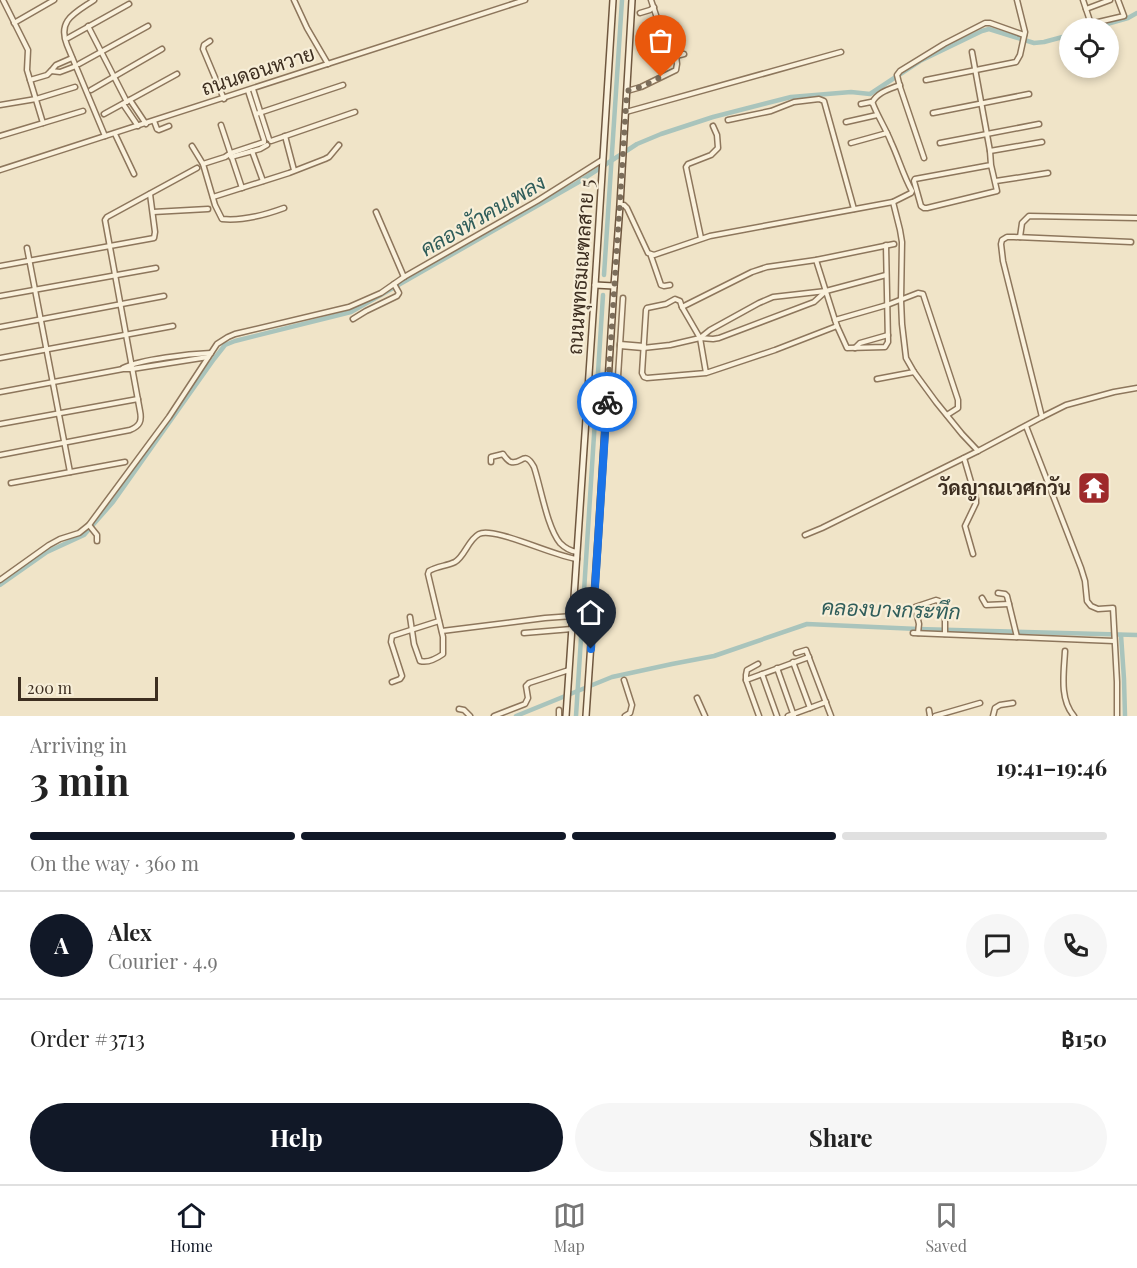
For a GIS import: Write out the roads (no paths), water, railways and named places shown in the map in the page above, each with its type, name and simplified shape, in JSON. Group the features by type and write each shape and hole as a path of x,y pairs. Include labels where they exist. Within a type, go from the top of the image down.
{"main road":[{"name":"ถนนพุทธมณฑลสาย 5","path":"566,716 613,0"},
{"name":"ถนนพุทธมณฑลสาย 5","path":"586,716 632,0"},
{"path":"595,285 614,286"}],"street":[{"path":"3,0 28,50 26,66 44,123"},
{"path":"14,22 54,0"},
{"path":"94,0 69,18 65,24 64,38 72,58 78,65 105,136"},
{"path":"294,0 328,64"},
{"name":"ถนนดอนหวาย","path":"0,170 525,0"},
{"path":"651,0 666,37"},
{"path":"926,80 1016,62 1024,35 1017,0"},
{"path":"1083,0 1092,22 1124,16 1118,0"},
{"path":"1086,9 1110,0"},
{"path":"68,38 129,4"},
{"path":"640,13 654,7"},
{"path":"924,158 897,75 900,71 985,23 1024,35"},
{"path":"88,26 138,126"},
{"path":"51,71 60,72 78,65 148,26"},
{"path":"210,41 204,45 203,49 224,99"},
{"path":"92,90 162,49"},
{"path":"626,112 841,52"},
{"path":"972,52 997,191 927,208 921,206 915,179 991,165"},
{"path":"627,91 641,87 676,70 676,56 684,54"},
{"path":"30,80 47,75 56,65 72,58"},
{"path":"104,114 177,74"},
{"path":"258,113 343,85"},
{"path":"872,103 879,94 900,85"},
{"path":"0,105 36,99 75,87"},
{"path":"250,90 267,141"},
{"path":"933,113 1029,94"},
{"path":"728,120 771,111 794,102 824,100 854,209"},
{"path":"127,102 146,124"},
{"path":"861,104 872,103"},
{"path":"651,255 701,238 893,202 909,195 912,191 872,103"},
{"path":"0,136 83,111"},
{"path":"203,165 354,112"},
{"path":"846,122 878,115"},
{"path":"154,121 159,130 169,126"},
{"path":"940,143 1039,124"},
{"path":"221,125 242,188"},
{"path":"701,238 686,167 688,164 711,155 718,148 717,135 713,126"},
{"path":"851,143 887,133"},
{"path":"115,134 134,174"},
{"path":"285,136 294,171"},
{"path":"990,151 1042,142"},
{"path":"192,146 203,165 222,219 252,217 284,208"},
{"path":"213,196 294,171 329,157 339,146"},
{"path":"252,149 263,181"},
{"path":"0,580 49,545 92,529 219,343 228,337 349,307 381,293 404,277 537,201 603,160"},
{"path":"0,455 134,429 139,424 141,418 138,399 105,223 107,217 197,168"},
{"path":"996,181 1048,173"},
{"path":"0,267 154,238 150,194"},
{"path":"893,202 902,242 901,300 906,358 947,415 978,451"},
{"path":"620,205 627,208 651,255 661,285 670,285"},
{"path":"153,212 208,209"},
{"path":"376,212 404,277"},
{"path":"1020,237 1022,223 1029,216 1034,215 1137,218"},
{"path":"1042,417 1003,261 1001,244 1004,238 1131,242"},
{"path":"682,307 758,269 894,244"},
{"path":"816,260 846,347 885,347 888,342 886,245"},
{"path":"27,248 70,472"},
{"path":"0,296 156,268"},
{"path":"700,338 773,297 826,291 886,275"},
{"path":"353,319 397,296 398,291 394,285"},
{"path":"620,345 645,347 670,345 700,338 719,338 814,302 826,291"},
{"path":"835,320 918,293 923,294 958,400 958,408 947,415"},
{"path":"0,327 164,296"},
{"path":"616,392 624,298"},
{"path":"706,373 700,338 680,301 678,299 647,308 642,373 648,378 706,373 837,326"},
{"path":"612,321 622,322"},
{"path":"0,358 173,326"},
{"path":"855,348 860,343 888,335"},
{"path":"0,392 131,367 210,355"},
{"path":"877,379 914,372"},
{"path":"805,535 1077,401 1137,388"},
{"path":"0,424 138,399"},
{"path":"1026,426 1081,568 1087,601 1098,609 1113,608 1117,716"},
{"path":"491,462 491,457 502,454 511,462 530,459 554,534 561,545 578,552"},
{"path":"964,458 976,499 965,526 973,554"},
{"path":"11,483 125,462"},
{"path":"92,529 98,538 97,541"},
{"path":"410,617 414,644 420,661 438,658 443,654 444,645 428,574 434,568 457,560 478,534 489,532 577,559"},
{"path":"998,593 1005,594 1016,635"},
{"path":"982,598 986,604 1009,604"},
{"path":"945,633 945,615 939,601 915,607 919,624 917,632 945,633 1016,635 1114,639"},
{"path":"442,631 573,616"},
{"path":"392,682 402,676 390,639 392,636 439,621"},
{"path":"524,633 572,629"},
{"path":"796,652 806,650 831,716"},
{"path":"1065,651 1063,684 1068,707 1074,716"},
{"path":"746,680 809,657"},
{"path":"793,662 811,716"},
{"path":"758,664 747,670 746,680 759,716"},
{"path":"777,668 793,715"},
{"path":"494,716 525,704 528,698 526,686 530,683 569,670"},
{"path":"762,674 777,716"},
{"path":"624,680 632,705 630,713 625,716"},
{"path":"697,698 705,716"},
{"path":"788,716 826,702"},
{"path":"935,716 980,703"},
{"path":"993,716 995,708 1014,703"},
{"path":"459,709 464,710 470,716"},
{"path":"559,710 559,716"},
{"path":"928,710 930,716"}],"waterway":[{"path":"604,275 622,0"},
{"name":"คลองหัวคนเพลง","path":"1119,21 1137,13"},
{"name":"คลองหัวคนเพลง","path":"0,585 47,552 84,535 113,502 225,345 351,312 577,183 637,144 661,134 713,117 791,97 851,92 870,94 920,61 989,29 1034,43 1059,38"},
{"path":"576,716 603,295"},
{"name":"คลองบางกระทึก","path":"516,716 612,677 714,656 807,624 1137,635"},
{"path":"1121,635 1125,716"}],"place":[{"name":"วัดญาณเวศกวัน","path":"1094,488"}]}
